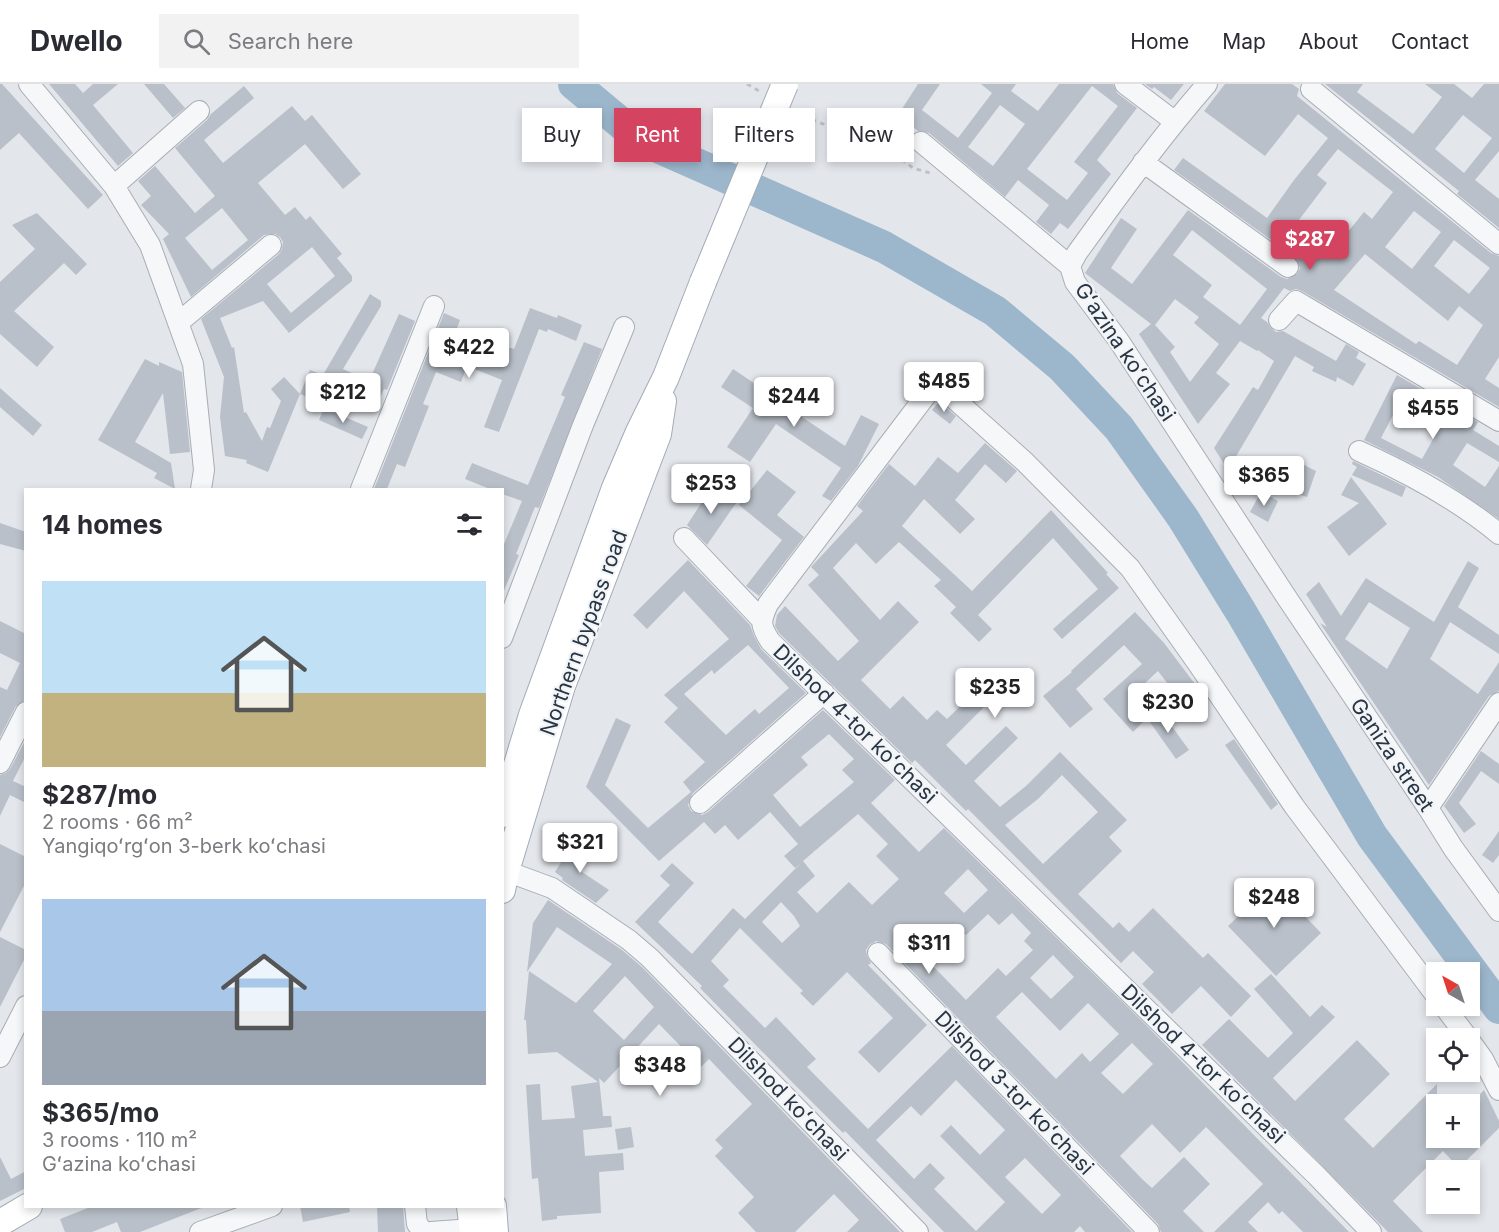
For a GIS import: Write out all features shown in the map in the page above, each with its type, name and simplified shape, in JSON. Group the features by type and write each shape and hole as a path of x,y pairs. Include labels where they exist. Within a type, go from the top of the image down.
{"main road":[{"name":"Northern bypass road","path":"504,807 532,715 611,499 638,434 666,377 775,89"},
{"name":"Northern bypass road","path":"504,880 562,686 658,434 666,377"},
{"path":"0,1223 26,1208"},
{"path":"478,1225 491,1208"}],"street":[{"path":"29,84 114,186 150,244 193,364 204,470 201,488"},
{"path":"1125,84 1174,121"},
{"name":"Gʻazina koʻchasi","path":"1207,84 1174,121 1143,162 1070,266 1075,282 1119,341 1287,598"},
{"path":"1311,86 1499,244"},
{"path":"114,186 198,111"},
{"path":"921,142 1070,266"},
{"path":"1143,162 1288,267"},
{"path":"178,323 271,245"},
{"path":"1279,320 1296,301 1499,421"},
{"path":"361,488 434,306"},
{"path":"504,633 624,327"},
{"path":"761,619 768,604 922,398 930,390 939,388 950,395 1025,462 1130,568 1294,806 1426,982"},
{"path":"1359,451 1407,473 1454,501 1499,534"},
{"name":"Dilshod 4-tor koʻchasi","path":"684,538 761,619 762,629 770,641 1317,1176 1371,1232"},
{"name":"Ganiza street","path":"1287,598 1453,848 1499,911"},
{"path":"700,803 824,693"},
{"path":"1428,808 1499,703"},
{"path":"0,763 24,716"},
{"name":"Dilshod koʻchasi","path":"504,880 552,888 629,940 650,958 918,1232"},
{"name":"Dilshod 3-tor koʻchasi","path":"878,953 1149,1232"},
{"path":"0,1057 24,1010"},
{"path":"1451,1016 1461,1028"},
{"path":"1480,1055 1499,1090"},
{"path":"200,1232 266,1208"},
{"path":"415,1208 417,1224 424,1232"},
{"path":"431,1232 478,1225"}],"path":[{"path":"747,84 775,89"},
{"path":"815,121 890,150 913,168 926,174 938,173 951,166"}],"building":[{"path":"0,84 103,195 88,209 19,133 0,150"},
{"path":"49,84 75,84 83,93 93,84 118,84 93,105 133,153 118,166"},
{"path":"144,84 164,84 185,108 173,118"},
{"path":"918,84 940,84 922,110 958,138 992,93 981,84 1016,84 1011,91 1038,111 1059,84 1113,84 1117,93 1137,108 1097,160 1111,174 1068,229 1060,223 1051,234 1036,222 1049,205 1018,180 1005,197 929,133 914,128 914,108 903,108","holes":["1092,86 1118,106 1074,162 1088,173 1067,200 1027,169","1000,105 1025,124 993,166 968,147"]},
{"path":"1145,84 1184,84 1171,100 1154,87 1152,89"},
{"path":"1225,84 1292,84 1299,89 1297,96 1491,253 1499,256 1499,357 1485,379 1499,388 1499,407 1302,291 1296,289 1290,291 1284,288 1261,318 1271,328 1276,332 1283,331 1336,361 1346,344 1359,352 1356,358 1366,364 1353,386 1337,377 1336,382 1312,371 1314,367 1295,356 1228,470 1214,448 1253,387 1258,390 1274,361 1240,341 1216,373 1230,384 1198,424 1139,334 1151,324 1085,273 1121,218 1137,229 1111,268 1132,284 1188,210 1281,277 1287,279 1297,274 1300,268 1295,257 1174,170 1183,158 1267,218 1328,138 1298,114 1265,156 1204,111","holes":["1338,149 1393,192 1372,219 1364,212 1326,259 1289,233 1327,183 1317,175","1414,211 1441,232 1412,269 1385,247","1192,230 1267,289 1240,325 1203,297 1212,285 1173,255","1454,240 1490,268 1469,294 1434,266","1365,254 1448,321 1459,306 1483,325 1457,365 1419,341 1416,344 1334,290","1175,299 1199,317 1194,323 1219,344 1190,382 1170,352 1175,347 1155,325"]},
{"path":"1325,84 1363,84 1357,92 1413,134 1442,97 1425,84 1454,84 1472,98 1484,84 1499,84 1499,151 1475,180 1499,199 1499,228 1457,194 1459,191","holes":["1463,115 1492,138 1464,173 1435,149"]},
{"path":"244,86 254,98 204,140 223,163 292,106 305,121 312,115 361,174 343,189 305,144 258,183 285,215 295,207 306,220 310,216 342,254 337,258 352,276 352,281 289,333 263,301 220,318 232,348 234,347 244,413 246,412 262,441 281,401 271,389 284,377 300,394 268,472 246,463 247,460 225,456 220,417 224,377 201,319 279,254 283,242 275,234 264,235 191,297 163,239 169,234 141,205 151,196 138,181 155,166 195,213 215,196 175,148","holes":["222,208 248,240 212,270 185,238","312,247 335,276 291,313 267,284"]},
{"path":"37,213 87,264 76,275 64,263 14,311 54,347 37,367 0,334 0,282 35,249 12,225"},
{"path":"370,294 381,301 381,306 343,369 369,381 399,314 415,321 387,390 384,389 379,399 323,375"},
{"path":"530,308 557,318 558,315 582,325 576,341 548,329 547,332 539,329 499,432 484,427 502,380 467,366 461,382 436,372 423,404 429,406 405,467 397,464 387,488 374,488 444,313 460,320 451,344 495,361 501,345 514,349"},
{"path":"584,342 602,349 539,508 535,507 504,590 504,544 522,501 504,495 504,488 488,488 465,479 472,463 528,485 565,397 561,395"},
{"path":"145,359 159,366 159,362 182,372 190,452 170,454 163,393 135,442 171,463 175,488 154,478 157,473 98,440"},
{"path":"733,369 766,391 773,379 796,394 787,407 845,446 861,415 879,424 858,466 831,501 822,496 841,468 776,424 750,462 727,447 753,408 721,387"},
{"path":"310,370 333,379 323,403 300,394"},
{"path":"1397,375 1478,422 1473,430 1499,446 1499,462 1467,443 1453,465 1485,487 1499,466 1499,519 1438,477 1364,440","holes":["1406,390 1447,414 1422,459 1381,438"]},
{"path":"0,388 42,425 33,436 0,407"},
{"path":"939,402 956,416 950,424 932,410"},
{"path":"324,408 368,427 362,439 319,420"},
{"path":"985,443 1017,471 1006,483 985,464 955,500 975,519 960,534 924,499 902,526 972,591 1051,510 1119,588 1062,639 1053,629 1098,589 1053,538 978,615 992,629 979,642 950,613 956,607 934,586 941,580 899,542 876,564 856,543 833,568 880,620 898,601 919,622 861,680 890,709 903,696 927,720 937,710 947,719 974,693 986,705 946,745 966,765 1006,726 1018,738 974,781 1000,807 1026,786 1060,752 1127,820 1109,837 1122,851 1078,894 1113,928 1119,922 1129,932 1153,908 1203,958 1208,953 1251,996 1231,1017 1201,986 1172,1014 1142,984 1154,972 1133,951 1121,963 968,809 966,811 915,760 912,763 779,633 775,626 777,615 785,606 838,661 859,641 808,585 819,575 811,567 863,511 857,506 889,464 915,486 938,457 958,473","holes":["1062,775 1098,812 1043,864 1005,825 1038,799"]},
{"path":"1353,461 1406,487 1402,497 1352,475 1357,467 1352,464"},
{"path":"1304,465 1316,471 1307,497 1294,493"},
{"path":"767,470 796,492 777,515 804,537 759,596 746,586 782,540 739,505"},
{"path":"1351,477 1387,524 1349,556 1327,527 1359,503 1341,495"},
{"path":"712,487 736,503 707,545 687,525"},
{"path":"1261,492 1278,501 1268,522 1250,512"},
{"path":"0,523 24,531 24,550 0,544"},
{"path":"688,560 750,625 761,649 806,693 692,794 688,805 691,811 702,815 708,812 823,710 895,780 871,803 919,852 944,828 1143,1022 1349,1232 1303,1232 1282,1211 1279,1214 1268,1202 1248,1222 1258,1232 1214,1232 1263,1184 1206,1127 1180,1153 1152,1124 1120,1156 1142,1179 1152,1188 1184,1157 1210,1184 1183,1211 1204,1232 1161,1232 1158,1224 886,944 876,941 869,945 866,950 871,963 868,965 927,1025 879,1073 858,1052 893,1018 847,972 813,1006 800,993 803,991 740,928 711,961 729,980 723,986 765,1028 776,1017 816,1059 807,1067 868,1129 952,1046 1132,1232 1085,1232 1080,1226 1074,1232 944,1232 845,1131 843,1133 792,1082 700,988 702,986 635,922 670,885 660,876 672,863 694,883 658,922 692,954 733,908 745,919 801,863 795,868 784,856 798,844 770,812 738,840 725,825 715,834 704,822 659,861 586,787 616,718 631,725 605,785 648,828 691,792 683,782 705,762 664,722 678,708 664,695 729,639 684,591 647,629 633,615","holes":["748,645 789,688 759,714 755,709 726,735 684,694 712,670 714,674","829,734 854,759 842,770 854,782 800,827 773,795 808,765 801,757","858,814 888,844 876,856 899,879 872,905 849,882 817,913 797,892 815,876 803,861","968,869 988,890 964,913 944,893","781,902 800,926 782,943 762,922","1012,913 1031,933 1024,941 1033,950 1006,976 998,968 966,1000 931,964 963,933 966,935 988,914 999,925","1053,955 1074,977 1051,999 1030,978","1022,992 1060,1031 1088,1003 1119,1034 1090,1062 1082,1053 1056,1079 996,1017","1132,1043 1153,1064 1123,1094 1101,1073","956,1080 1005,1130 980,1155 951,1125 940,1136 1005,1202 976,1231 934,1189 945,1178 930,1163 914,1179 876,1140 911,1106 921,1116","1025,1158 1061,1195 1042,1214 1005,1177"]},
{"path":"1468,561 1479,568 1458,607 1499,635 1499,654 1450,622 1430,659 1478,694 1499,662 1499,691 1489,696 1429,785 1320,623 1327,627 1306,594 1319,582 1341,616 1366,578 1434,622","holes":["1369,602 1410,628 1387,669 1345,639"]},
{"path":"1135,612 1164,643 1195,684 1178,697 1158,671 1129,698 1147,718 1133,732 1103,699 1142,664 1124,645 1076,689 1093,709 1070,728 1043,696 1072,672"},
{"path":"0,621 24,633 24,701 16,706 0,737 0,687 7,690 20,663 0,653"},
{"path":"1160,710 1189,750 1176,759 1147,718"},
{"path":"1234,739 1278,804 1271,810 1225,745"},
{"path":"24,743 24,759 13,781 24,786 24,802 10,795 0,816 0,775 10,769"},
{"path":"1481,751 1499,764 1499,784 1481,771 1459,803 1476,824 1464,833 1444,806"},
{"path":"1499,831 1499,855 1493,863 1482,855"},
{"path":"573,843 590,853 579,870 609,890 596,903 562,880 563,878 555,872"},
{"path":"0,844 24,856 24,886 0,932"},
{"path":"1273,883 1321,933 1276,976 1228,926"},
{"path":"548,900 622,950 642,967 900,1232 847,1232 859,1220 834,1194 795,1232 756,1232 738,1213 754,1197 715,1156 723,1148 715,1140 752,1104 709,1059 701,1067 659,1024 604,1083 599,1078 603,1116 611,1116 612,1127 583,1130 585,1156 623,1153 624,1170 599,1172 601,1213 557,1216 557,1219 542,1221 538,1178 532,1179 526,1085 540,1084 542,1120 575,1118 571,1086 598,1082 557,1052 528,1054 526,1020 524,1020 529,971 576,1003 612,964 557,927 527,972 533,923","holes":["625,976 654,1007 624,1040 593,1011"]},
{"path":"0,937 24,949 24,960 0,1007"},
{"path":"1271,974 1310,1017 1322,1005 1335,1017 1273,1078 1295,1101 1357,1040 1390,1074 1344,1119 1373,1148 1426,1095 1426,1148 1479,1148 1467,1160 1451,1160 1443,1151 1434,1160 1426,1160 1426,1168 1393,1201 1423,1232 1388,1232 1202,1045 1229,1019 1268,1058 1293,1033 1254,989"},
{"path":"1437,1084 1437,1094 1427,1094"},
{"path":"1484,1090 1499,1121 1499,1128 1480,1147 1480,1094"},
{"path":"631,1127 634,1147 618,1150 615,1129"},
{"path":"0,1157 11,1179 24,1172 24,1189 0,1201"},
{"path":"88,1208 201,1208 140,1232 121,1232 117,1222 92,1232 65,1232 60,1219"},
{"path":"300,1208 349,1208 350,1212 303,1222"},
{"path":"377,1208 403,1208 405,1232 378,1232"}],"waterway":[{"path":"574,84 640,139 884,247 995,311 1062,367 1119,428 1183,518 1241,612 1372,836 1499,1008"}]}
